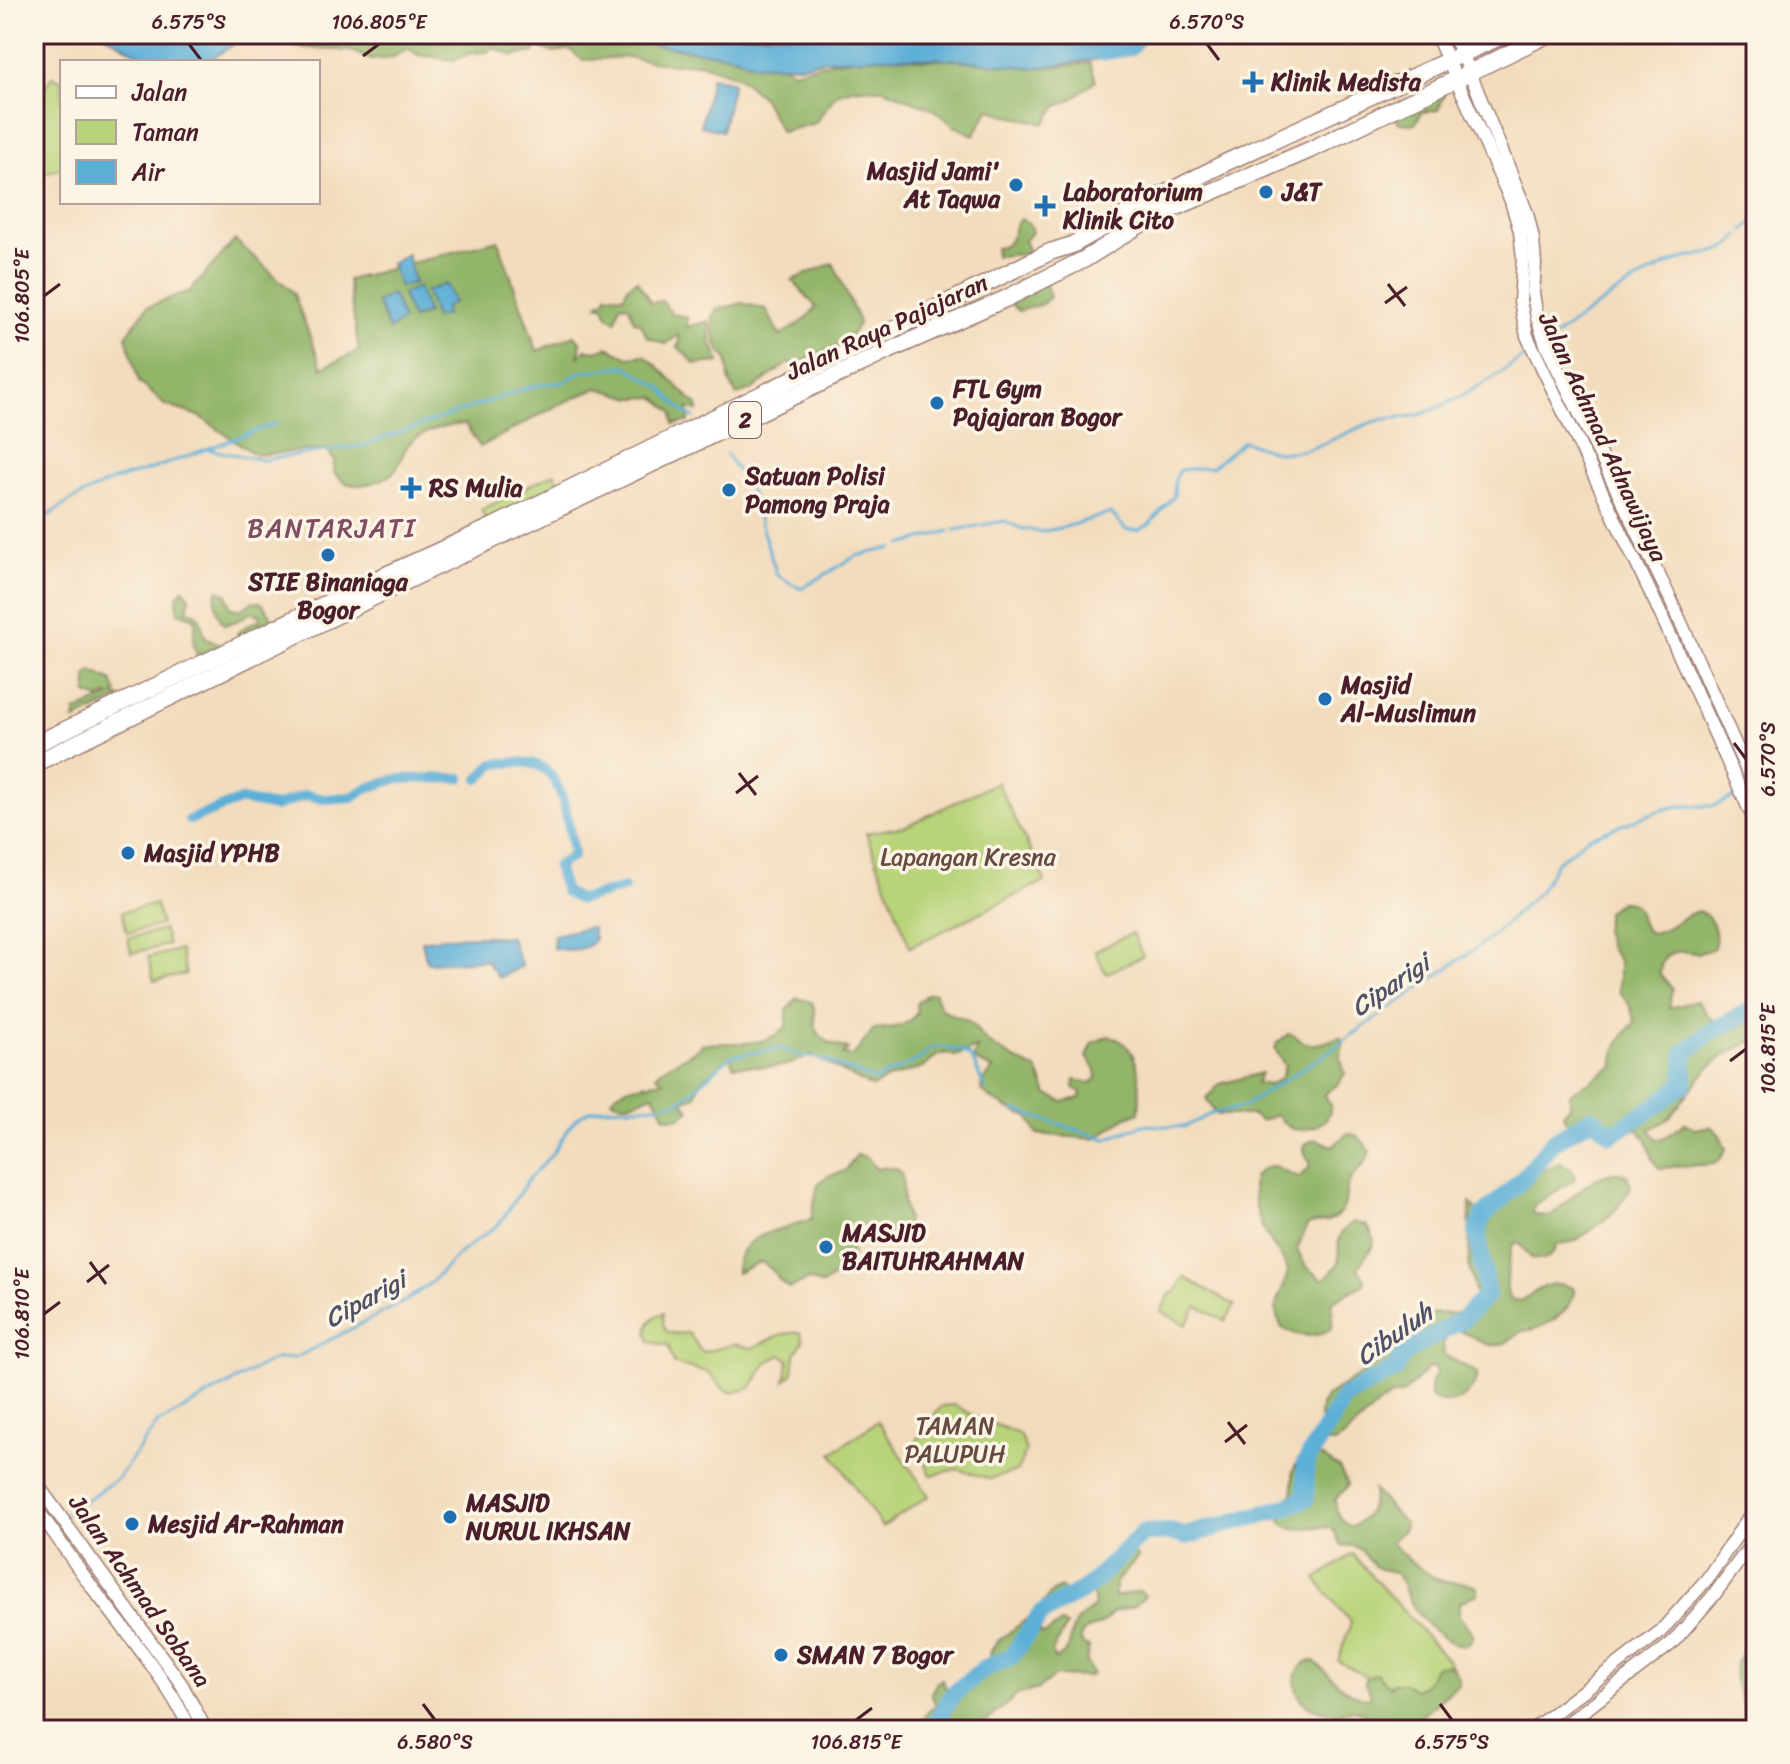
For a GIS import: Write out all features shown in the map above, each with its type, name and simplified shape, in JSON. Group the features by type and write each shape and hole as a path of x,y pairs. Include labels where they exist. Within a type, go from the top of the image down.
{"highway":[{"name":"2","path":"1455,56 1506,34"},
{"name":"2","path":"1462,75 1549,34"},
{"name":"Jalan Raya Pajajaran","path":"34,764 507,520 1050,252 1072,245 1227,162 1455,56"},
{"name":"Jalan Raya Pajajaran","path":"34,745 1005,299 1085,259 1149,219 1312,149 1462,75"}],"main road":[{"path":"1436,34 1455,56"},
{"path":"1451,34 1462,75"},
{"name":"Jalan Achmad Adnawijaya","path":"1462,75 1527,213 1535,264 1533,293 1541,345 1743,778 1753,812"},
{"name":"Jalan Achmad Adnawijaya","path":"1462,75 1520,231 1523,259 1520,301 1527,336 1541,345"},
{"path":"1520,301 1533,293"},
{"name":"Jalan Achmad Adnawijaya","path":"1743,778 1756,791"},
{"name":"Jalan Achmad Sobana","path":"34,1480 173,1672 204,1725"},
{"name":"Jalan Achmad Sobana","path":"34,1505 149,1661 176,1701 190,1729"},
{"path":"1532,1730 1661,1631 1707,1579 1756,1507"},
{"path":"1559,1730 1672,1643 1714,1595 1756,1538"},
{"path":"190,1729 204,1725"}],"green space":[{"path":"300,34 509,34 521,40 539,34 561,39 624,36 635,41 778,62 793,71 885,54 923,60 949,59 1035,68 1090,63 1096,80 1074,98 1056,107 1044,124 990,108 974,135 954,126 935,110 884,89 855,88 836,94 815,123 781,132 763,98 739,77 700,63 671,64 626,57 582,60 570,49 553,53 537,46 534,52 513,56 493,47 488,52 471,53 454,60 418,55 408,48 392,58 371,60 352,51 297,47 286,40"},
{"path":"52,77 60,79 60,169 34,176 34,85 43,89"},
{"path":"1441,92 1444,95 1438,110 1422,112 1415,124 1399,123 1394,115"},
{"path":"1021,219 1030,225 1032,233 1024,240 1028,250 1026,254 996,256 995,248 1008,243 1016,223"},
{"path":"235,240 293,292 322,368 359,351 348,280 498,240 537,351 575,335 581,343 578,358 585,349 596,351 608,347 628,357 644,355 697,405 698,411 688,408 689,422 674,424 673,412 655,397 633,398 598,388 560,404 480,447 465,424 430,431 408,445 392,474 364,484 350,484 340,479 334,473 334,460 326,449 256,455 199,416 165,405 139,382 126,336 147,307 190,291"},
{"path":"833,263 859,322 845,345 799,363 787,364 751,390 736,395 729,379 727,358 714,336 716,310 742,303 766,309 780,336 806,319 816,307 792,280"},
{"path":"637,280 651,303 662,301 672,314 687,317 687,327 709,321 711,343 720,362 695,364 677,346 680,344 678,335 666,344 647,337 641,323 634,321 629,306 620,304 616,321 608,316 604,306 598,304 606,299 607,294 624,296 627,287"},
{"path":"1018,280 1045,282 1050,297 1042,304 1019,311 1011,304 1010,293"},
{"path":"555,473 560,484 487,521 481,510"},
{"path":"183,589 190,597 187,610 197,614 207,639 220,644 198,657 193,640 195,618 178,612 177,596"},
{"path":"218,590 227,594 230,607 242,608 253,601 262,603 271,615 270,622 239,639 237,633 259,621 260,615 251,612 224,625 216,608"},
{"path":"92,671 111,680 117,692 114,695 121,698 75,720 76,711 111,696 99,699 87,694 87,675"},
{"name":"Lapangan Kresna","path":"997,782 1045,881 910,947 866,833 906,826"},
{"path":"1620,901 1634,904 1650,933 1663,930 1698,911 1708,917 1714,926 1714,948 1699,953 1675,952 1663,961 1660,974 1672,988 1669,1008 1697,1001 1710,1018 1721,1024 1756,1002 1756,1040 1716,1062 1671,1116 1650,1130 1657,1139 1663,1139 1685,1123 1695,1129 1711,1126 1720,1135 1726,1149 1714,1164 1659,1168 1646,1138 1638,1130 1605,1125 1581,1129 1565,1120 1563,1114 1570,1106 1570,1094 1614,1066 1617,1047 1635,1022 1630,1006 1619,991 1619,961 1609,947 1604,930 1607,912"},
{"path":"156,904 161,925 127,933 122,912"},
{"path":"164,930 168,945 131,953 128,938"},
{"path":"1132,933 1143,956 1106,974 1095,951"},
{"path":"180,950 186,974 154,981 148,957"},
{"path":"935,993 937,1002 945,1011 965,1019 993,1046 1037,1069 1047,1094 1063,1102 1080,1098 1081,1092 1074,1088 1075,1080 1091,1083 1097,1078 1096,1070 1087,1057 1093,1043 1108,1036 1119,1040 1127,1047 1137,1066 1139,1112 1095,1139 1037,1134 1029,1117 1003,1106 981,1090 982,1083 993,1069 973,1060 977,1048 955,1056 947,1053 938,1055 924,1067 872,1087 811,1055 773,1067 733,1066 731,1057 700,1084 696,1096 682,1101 690,1110 676,1118 665,1117 654,1094 628,1103 611,1099 628,1088 663,1081 656,1075 702,1044 748,1043 770,1038 787,1025 787,1010 797,998 812,1002 816,1028 821,1036 848,1049 843,1055 853,1056 874,1029 898,1026 909,1021 917,1012 916,1004 927,994"},
{"path":"1288,1034 1310,1044 1340,1037 1344,1042 1340,1057 1345,1073 1338,1084 1325,1094 1330,1106 1327,1117 1316,1126 1296,1129 1288,1127 1276,1115 1262,1121 1252,1115 1217,1115 1206,1099 1220,1084 1261,1073 1256,1083 1269,1085 1281,1078 1285,1066 1275,1049 1277,1043"},
{"path":"1348,1133 1358,1136 1370,1151 1368,1156 1348,1184 1341,1212 1331,1220 1307,1225 1297,1250 1305,1265 1321,1279 1326,1278 1339,1263 1339,1240 1343,1232 1353,1222 1366,1225 1374,1239 1358,1269 1365,1279 1363,1285 1333,1301 1332,1328 1307,1336 1294,1333 1282,1328 1278,1319 1276,1305 1288,1271 1260,1221 1254,1198 1254,1177 1271,1166 1300,1177 1309,1168 1305,1144 1316,1139 1333,1146"},
{"path":"857,1155 867,1157 876,1169 893,1168 901,1173 907,1218 905,1231 887,1234 857,1223 846,1236 853,1255 850,1265 822,1285 809,1280 790,1288 760,1262 737,1273 738,1259 752,1241 811,1219 818,1184 828,1176 845,1171"},
{"path":"1560,1163 1571,1168 1575,1174 1574,1180 1536,1204 1532,1210 1535,1215 1550,1216 1586,1186 1606,1175 1627,1175 1631,1187 1615,1211 1575,1241 1556,1245 1555,1251 1545,1260 1532,1259 1520,1244 1514,1243 1508,1271 1509,1299 1521,1301 1546,1286 1559,1284 1574,1289 1567,1308 1549,1322 1521,1332 1500,1345 1487,1344 1457,1330 1451,1333 1443,1343 1444,1355 1478,1373 1466,1395 1446,1403 1430,1397 1430,1386 1437,1372 1434,1367 1428,1368 1404,1393 1379,1404 1343,1438 1328,1443 1320,1416 1321,1405 1327,1396 1375,1365 1389,1347 1408,1337 1425,1317 1435,1313 1454,1314 1471,1306 1476,1295 1469,1267 1470,1203 1481,1214 1506,1199 1537,1171"},
{"path":"1184,1277 1235,1305 1225,1321 1197,1306 1186,1325 1161,1311"},
{"path":"663,1313 668,1332 689,1333 704,1352 734,1344 752,1348 782,1334 800,1332 803,1341 795,1354 793,1373 785,1381 789,1359 780,1355 767,1362 751,1388 733,1393 724,1389 707,1372 674,1364 668,1345 650,1342 649,1324"},
{"name":"TAMAN PALUPUH","path":"955,1405 1019,1434 1026,1450 1018,1471 990,1479 957,1469 931,1475 916,1442 942,1406"},
{"path":"878,1421 929,1496 882,1527 832,1453"},
{"path":"1320,1456 1339,1468 1348,1485 1335,1500 1344,1523 1352,1527 1365,1516 1371,1506 1373,1490 1404,1523 1405,1528 1391,1542 1401,1552 1436,1579 1469,1583 1478,1588 1478,1594 1459,1602 1459,1616 1474,1635 1468,1645 1449,1641 1432,1629 1412,1605 1397,1575 1375,1567 1357,1547 1341,1545 1333,1529 1295,1528 1283,1524 1279,1513 1293,1493 1293,1471 1298,1460"},
{"path":"1129,1548 1138,1557 1115,1583 1115,1597 1140,1591 1145,1596 1135,1606 1113,1612 1103,1623 1083,1632 1080,1638 1083,1645 1089,1647 1086,1662 1093,1674 1087,1677 1055,1676 1038,1689 1017,1695 977,1730 926,1730 921,1724 936,1705 931,1693 937,1682 942,1679 948,1692 954,1694 989,1663 991,1651 998,1641 1037,1611 1051,1593 1061,1588 1067,1593 1039,1626 1040,1633 1046,1634 1061,1623 1067,1626 1052,1652 1054,1659 1066,1652 1073,1627 1094,1603 1087,1578 1113,1555"},
{"path":"1352,1554 1450,1663 1409,1701 1338,1661 1351,1623 1316,1579"},
{"path":"1756,1637 1756,1730 1747,1730 1735,1673 1743,1651"},
{"path":"1308,1661 1314,1661 1339,1684 1361,1697 1369,1698 1371,1694 1365,1684 1366,1678 1377,1674 1390,1687 1392,1683 1403,1683 1415,1690 1425,1685 1440,1665 1452,1666 1459,1684 1405,1730 1380,1730 1362,1712 1351,1710 1338,1714 1307,1705 1298,1694 1296,1676"}],"water":[{"path":"104,34 275,34 249,35 209,60 149,60"},
{"path":"590,34 972,34 1027,43 1065,45 1098,42 1115,34 1142,34 1123,52 1108,58 1035,68 949,59 883,57 826,60 802,65 754,65 734,56 654,45 631,36 610,41"},
{"path":"711,77 733,82 722,131 701,126"},
{"path":"407,254 414,283 400,287 391,264"},
{"path":"446,284 454,302 445,307 446,315 435,318 426,291"},
{"path":"418,287 427,313 412,319 402,294"},
{"path":"392,294 403,320 389,330 377,302"},
{"path":"592,928 594,940 586,947 570,950 553,948 554,935"},
{"path":"510,937 522,966 499,978 486,960 427,963 422,941"}],"waterway":[{"path":"1102,52 1130,47 1139,34"},
{"path":"1744,230 1756,220"},
{"path":"1548,341 1645,276 1679,260 1727,247 1739,235"},
{"path":"955,530 1005,521 1040,532 1111,513 1126,530 1138,530 1149,525 1174,496 1179,470 1212,467 1243,441 1274,451 1292,452 1317,446 1377,421 1419,415 1467,393 1531,352"},
{"path":"207,449 262,460 361,446 533,386 564,382 581,372 625,366 660,387 694,418"},
{"path":"34,525 72,500 111,481 277,423"},
{"path":"726,454 748,485 777,575 801,589 856,556 892,548"},
{"path":"902,545 949,531"},
{"path":"479,779 493,764 527,763 546,770 559,791 570,832 573,856 557,866 565,892 580,900 624,888"},
{"path":"189,820 241,800 275,807 306,795 324,799 352,797 367,788 397,779 461,778"},
{"name":"Ciparigi","path":"1014,1110 1106,1139 1143,1125 1184,1127 1211,1114 1243,1107 1325,1054 1489,939 1540,891 1557,862 1587,838 1658,811 1679,806 1714,806 1740,795"},
{"name":"Cibuluh","path":"931,1730 953,1694 984,1669 1012,1656 1041,1614 1088,1587 1143,1533 1170,1532 1185,1536 1284,1508 1306,1498 1305,1464 1344,1397 1396,1369 1403,1354 1463,1319 1487,1295 1477,1231 1483,1216 1523,1179 1553,1142 1592,1118 1612,1134 1654,1107 1684,1083 1684,1053 1712,1031 1756,1008"},
{"name":"Ciparigi","path":"668,1104 681,1101 731,1056 782,1048 875,1080 920,1059 933,1047 957,1050 970,1056 985,1089"},
{"name":"Ciparigi","path":"66,1514 118,1478 157,1424 274,1359 295,1358 407,1300 429,1284 461,1252 500,1223 527,1181 581,1115 602,1108 662,1106"}],"place":[{"name":"Klinik Medista","path":"1253,82"},
{"name":"Masjid Jami' At Taqwa","path":"1016,185"},
{"name":"J&T","path":"1266,192"},
{"name":"Laboratorium Klinik Cito","path":"1045,206"},
{"name":"FTL Gym Pajajaran Bogor","path":"937,403"},
{"name":"RS Mulia","path":"411,488"},
{"name":"Satuan Polisi Pamong Praja","path":"729,490"},
{"name":"STIE Binaniaga Bogor","path":"328,555"},
{"name":"Masjid Al-Muslimun","path":"1325,699"},
{"name":"Masjid YPHB","path":"128,853"},
{"name":"MASJID BAITUHRAHMAN","path":"826,1247"},
{"name":"MASJID NURUL IKHSAN","path":"450,1517"},
{"name":"Mesjid Ar-Rahman","path":"132,1524"},
{"name":"SMAN 7 Bogor","path":"781,1655"}],"district":[{"name":"BANTARJATI","path":"332,528"}]}
